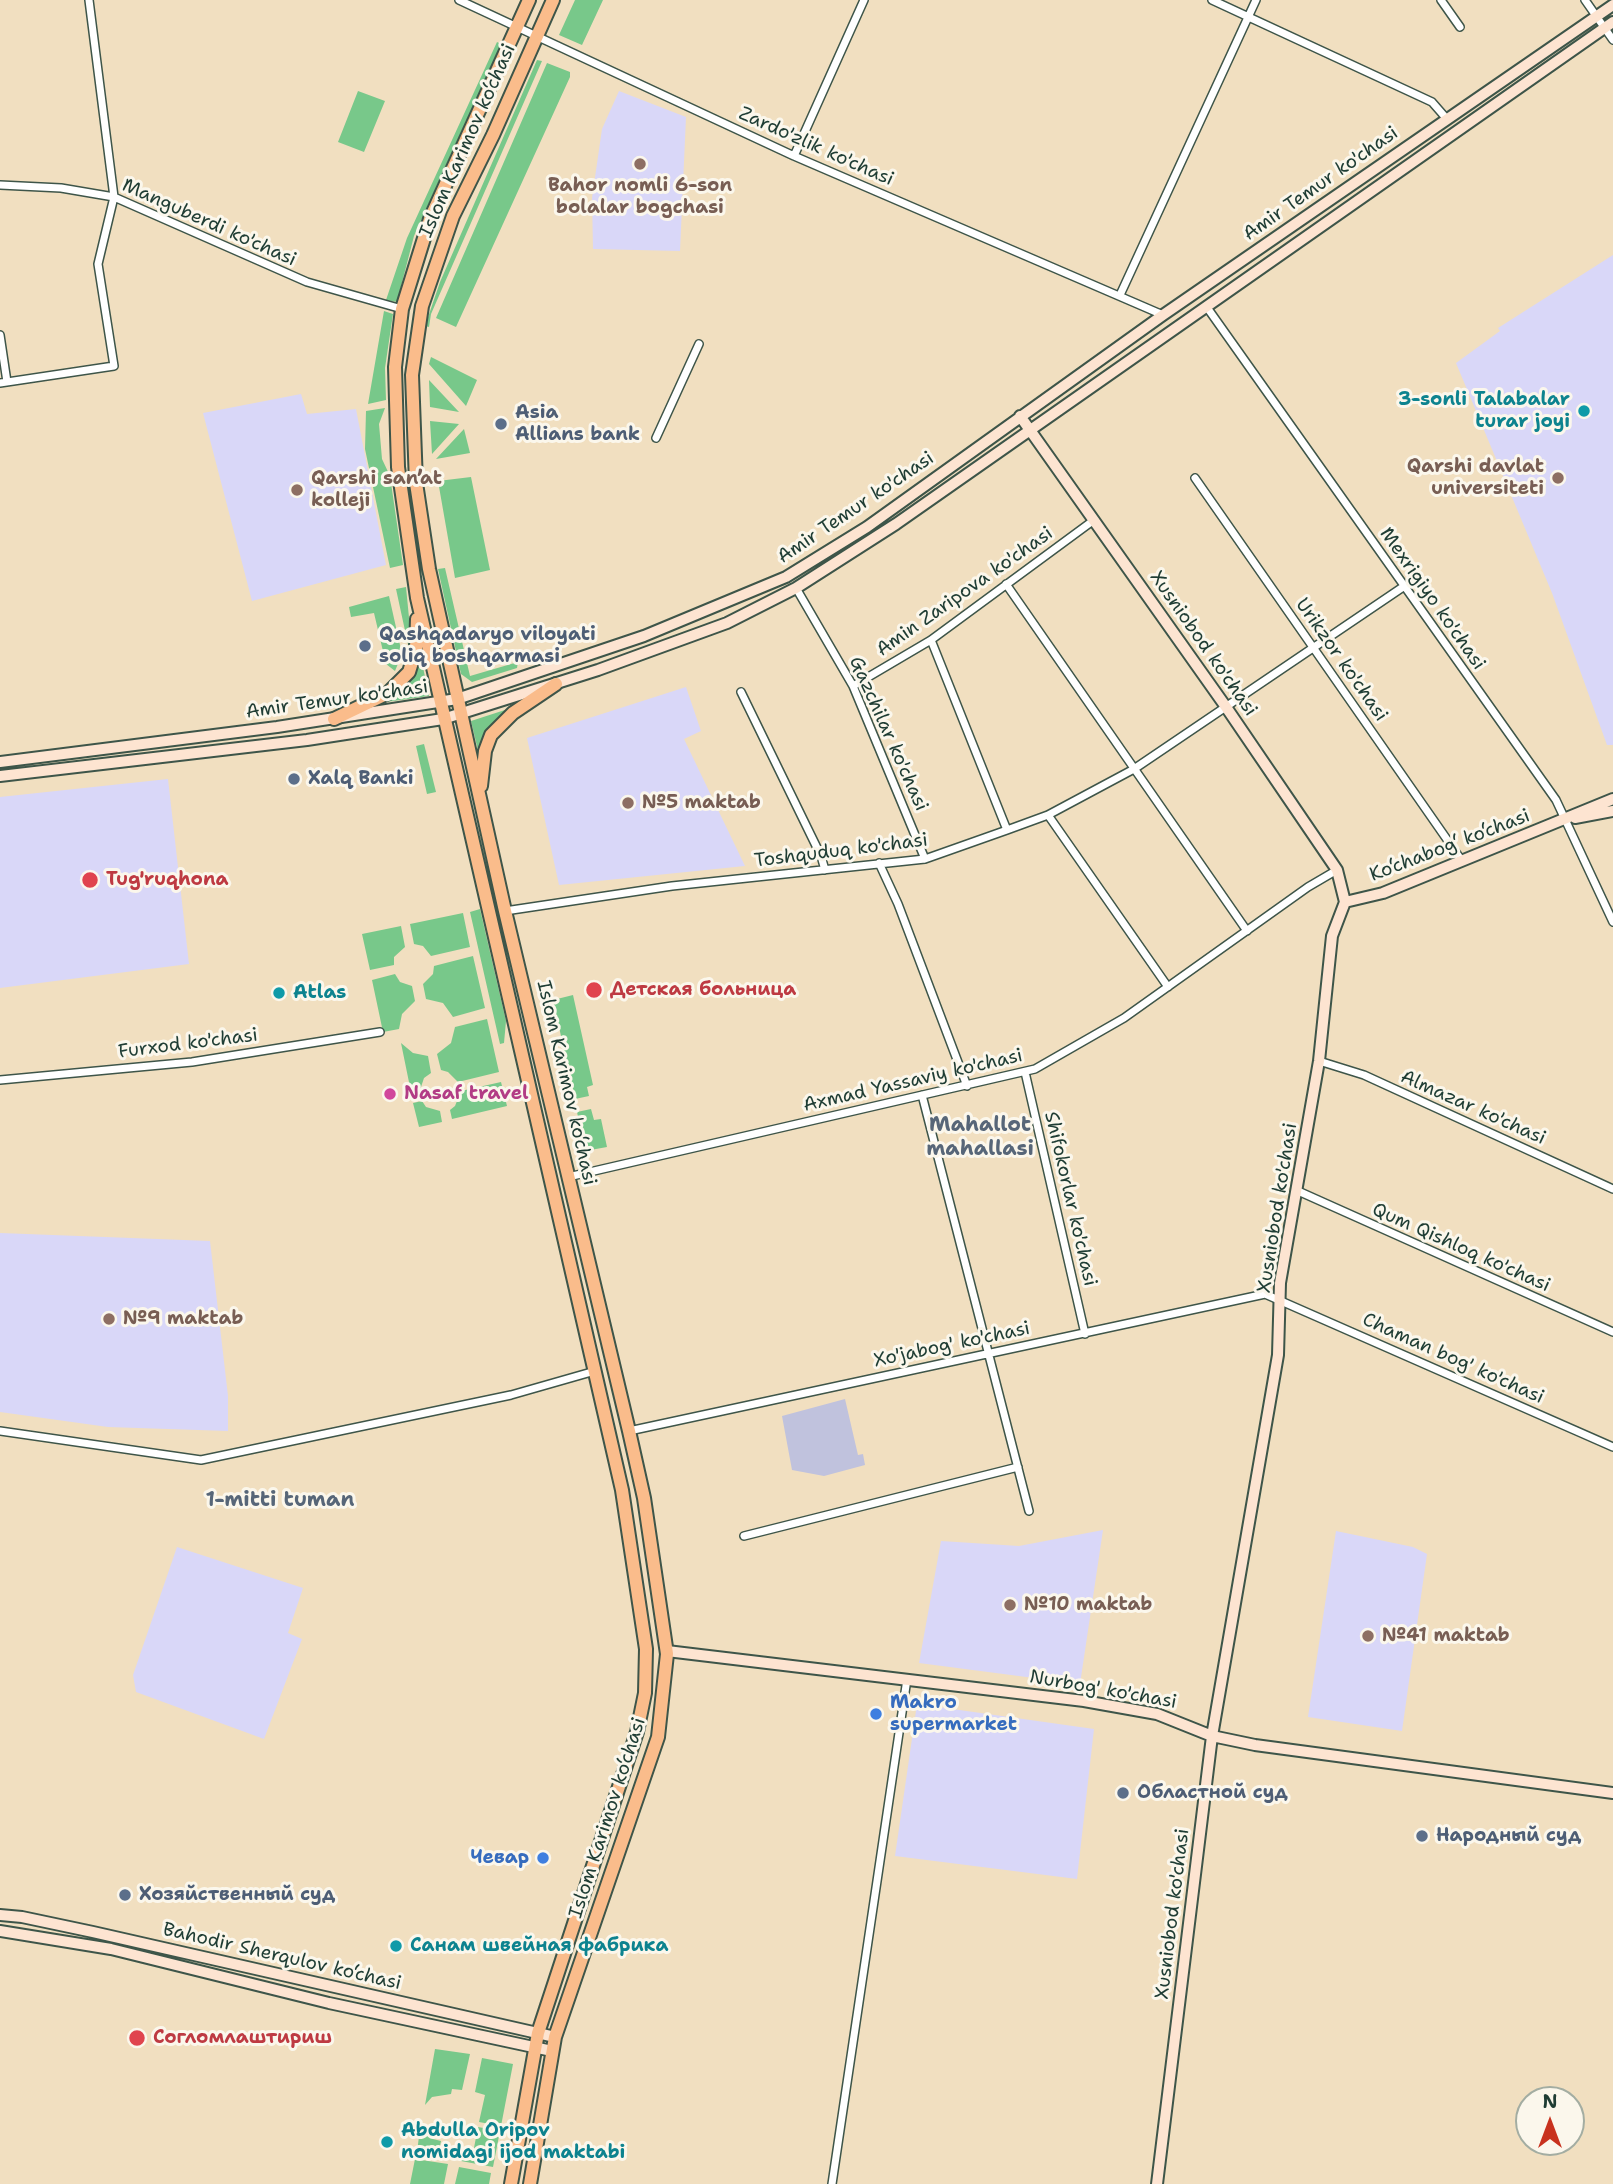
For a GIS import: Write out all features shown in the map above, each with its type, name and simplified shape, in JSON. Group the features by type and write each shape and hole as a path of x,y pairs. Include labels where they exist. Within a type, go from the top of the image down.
{"main road":[{"name":"Islom Karimov ko‘chasi","path":"511,2184 538,2033 637,1732 645,1693 646,1649 642,1601 622,1490 417,598 399,479 394,415 395,367 402,309 430,219 529,0"},
{"name":"Islom Karimov ko‘chasi","path":"530,2184 555,2037 658,1737 667,1651 641,1486 629,1431 505,911 429,569 416,483 412,375 422,306 453,216 493,135 553,0"},
{"name":"Amir Temur ko'chasi","path":"0,762 334,719 457,699 644,636 786,576 867,527 1163,315 1596,14 1613,5"},
{"name":"Amir Temur ko'chasi","path":"0,776 307,740 443,719 556,684 727,622 796,588 896,524 1029,428 1609,25"},
{"name":"Xusniobod ko'chasi","path":"1020,416 1226,706 1337,870 1345,902 1332,936 1319,1061 1280,1283 1278,1355 1212,1736 1157,2184"},
{"path":"334,719 388,693 409,672 416,649 417,598"},
{"path":"480,797 485,751 491,736 513,713 556,684"},
{"name":"Ko‘chabog‘ ko‘chasi","path":"1345,902 1383,893 1613,799"},
{"name":"Ko‘chabog‘ ko‘chasi","path":"1566,819 1613,811"},
{"path":"622,1490 630,1482 641,1486"},
{"name":"Nurbog' ko'chasi","path":"667,1651 907,1679 1157,1714 1212,1736 1255,1745 1613,1793"},
{"name":"Bahodir Sherqulov ko‘chasi","path":"0,1915 93,1932 555,2037"},
{"name":"Bahodir Sherqulov ko‘chasi","path":"0,1931 111,1949 330,2003 552,2051"}],"street":[{"path":"0,335 3,383 114,366 98,264 114,197 89,0"},
{"name":"Zardo'zlik ko'chasi","path":"459,0 794,156 1163,315"},
{"path":"794,156 864,0"},
{"path":"1212,0 1432,102 1446,118"},
{"path":"1120,295 1256,0"},
{"path":"1441,0 1460,27"},
{"path":"1585,0 1609,25 1613,40"},
{"name":"Manguberdi ko'chasi","path":"0,186 61,188 114,197 307,282 402,309"},
{"name":"Mexrigiyo ko'chasi","path":"1206,306 1556,800 1613,922"},
{"path":"656,438 699,344"},
{"name":"Urikzor ko'chasi","path":"1195,478 1462,861"},
{"name":"Amin Zaripova ko'chasi","path":"853,686 932,640 1094,520"},
{"path":"1006,584 1247,931"},
{"name":"Toshquduq ko'chasi","path":"505,911 672,886 925,859 1007,830 1048,815 1135,769 1403,587"},
{"name":"Gazchilar ko'chasi","path":"796,588 853,686 925,859"},
{"path":"932,640 1007,830"},
{"path":"741,692 821,856 824,870"},
{"path":"1048,815 1168,987"},
{"path":"879,863 898,904 967,1086"},
{"name":"Axmad Yassaviy ko'chasi","path":"568,1177 1035,1069 1124,1018 1337,870"},
{"name":"Furxod ko'chasi","path":"0,1080 192,1062 380,1032"},
{"name":"Almazar ko'chasi","path":"1319,1061 1364,1075 1613,1189"},
{"name":"Shifokorlar ko'chasi","path":"1025,1072 1085,1334"},
{"path":"922,1095 1029,1511"},
{"name":"Qum Qishloq ko'chasi","path":"1298,1191 1613,1332"},
{"name":"Xo'jabog' ko'chasi","path":"629,1431 1265,1294 1280,1300"},
{"name":"Chaman bog' ko'chasi","path":"1280,1300 1613,1447"},
{"path":"0,1431 201,1460 511,1395 595,1371"},
{"path":"744,1536 1018,1467"},
{"path":"832,2184 907,1679"}],"shaded area":[{"name":"Bahor nomli 6-son bolalar bogchasi","path":"619,91 686,117 680,251 593,249 592,198 602,129"},
{"name":"Qarshi davlat universiteti","path":"1613,255 1613,745 1607,745 1552,593 1456,363 1500,331 1498,328"},
{"name":"Qarshi san’at kolleji","path":"301,394 307,414 356,409 386,565 252,601 203,413"},
{"name":"№5 maktab","path":"686,687 701,731 684,739 745,866 559,885 527,738"},
{"name":"Tug'ruqhona","path":"168,779 189,964 0,988 0,797"},
{"name":"№9 maktab","path":"0,1233 210,1241 228,1396 228,1431 108,1427 0,1412"},
{"path":"845,1399 858,1455 863,1454 865,1465 824,1476 792,1470 782,1416"},
{"name":"№10 maktab","path":"1103,1530 1080,1684 919,1663 941,1541 1019,1546"},
{"name":"№41 maktab","path":"1336,1531 1413,1547 1427,1554 1402,1731 1308,1717"},
{"path":"177,1547 303,1588 288,1633 302,1639 264,1739 136,1692 133,1675"},
{"path":"917,1704 1094,1729 1077,1879 895,1856"}],"green space":[{"path":"575,0 603,0 582,45 559,35"},
{"path":"497,42 501,44 414,236 397,302 386,300 407,238"},
{"path":"537,60 542,61 431,314 429,327 425,326 440,282"},
{"path":"547,63 570,72 570,77 456,327 436,318"},
{"path":"358,91 385,101 364,152 338,142"},
{"path":"384,311 393,314 385,368 386,400 368,404"},
{"path":"431,357 477,380 466,406 429,364"},
{"path":"429,380 459,412 430,407"},
{"path":"385,408 379,424 382,459 390,476 403,565 390,568 365,449 366,411"},
{"path":"430,421 459,424 432,454"},
{"path":"464,429 470,453 436,459"},
{"path":"471,477 490,570 455,578 438,481"},
{"path":"445,568 470,676 518,662 517,668 472,682 461,674 438,569"},
{"path":"406,587 411,638 409,649 396,589"},
{"path":"389,596 402,654 395,671 386,664 374,613 351,617 349,607"},
{"path":"419,648 429,696 379,703"},
{"path":"508,709 487,732 480,759 471,721"},
{"path":"424,744 436,792 427,794 416,746"},
{"path":"480,909 506,1021 504,1043 500,1044 470,912"},
{"path":"463,913 470,947 431,956 423,946 414,944 410,924"},
{"path":"401,926 405,947 394,957 394,965 370,970 362,934"},
{"path":"473,956 485,1008 453,1017 443,1003 426,999 423,984 433,974 434,966"},
{"path":"395,974 400,982 412,986 415,1001 402,1014 399,1029 383,1032 372,980"},
{"path":"573,995 593,1085 587,1087 589,1096 575,1099 553,1000"},
{"path":"487,1019 499,1072 458,1082 448,1072 441,1070 437,1054 451,1043 455,1027"},
{"path":"401,1043 413,1053 428,1056 431,1073 424,1078 420,1090 411,1092"},
{"path":"501,1082 507,1106 452,1119 450,1110 455,1106 461,1091"},
{"path":"422,1101 426,1107 440,1111 442,1122 419,1127 413,1103"},
{"path":"591,1109 594,1120 601,1119 607,1147 585,1151 577,1112"},
{"path":"435,2049 470,2054 462,2090 452,2089 451,2094 432,2097 425,2105"},
{"path":"482,2058 513,2064 501,2126 479,2122 485,2095 475,2092"},
{"path":"421,2121 433,2139 441,2141 440,2146 451,2149 449,2158 417,2152"},
{"path":"478,2127 500,2131 493,2167 461,2161 462,2152 473,2153"},
{"path":"415,2159 448,2164 444,2184 410,2184"},
{"path":"459,2167 491,2173 489,2184 455,2184"}],"place":[{"name":"Bahor nomli 6-son bolalar bogchasi","path":"640,164"},
{"name":"3-sonli Talabalar turar joyi","path":"1584,411"},
{"name":"Asia Allians bank","path":"501,424"},
{"name":"Qarshi davlat universiteti","path":"1558,478"},
{"name":"Qarshi san’at kolleji","path":"297,490"},
{"name":"Qashqadaryo viloyati soliq boshqarmasi","path":"365,646"},
{"name":"Xalq Banki","path":"294,779"},
{"name":"№5 maktab","path":"628,803"},
{"name":"Tug'ruqhona","path":"90,880"},
{"name":"Детская больница","path":"594,990"},
{"name":"Atlas","path":"279,993"},
{"name":"Nasaf travel","path":"390,1094"},
{"name":"№9 maktab","path":"109,1319"},
{"name":"№10 maktab","path":"1010,1605"},
{"name":"№41 maktab","path":"1368,1636"},
{"name":"Makro supermarket","path":"876,1714"},
{"name":"Областной суд","path":"1123,1793"},
{"name":"Народный суд","path":"1422,1836"},
{"name":"Чевар","path":"543,1858"},
{"name":"Хозяйственный суд","path":"125,1895"},
{"name":"Санам швейная фабрика","path":"396,1946"},
{"name":"Согломлаштириш","path":"137,2038"},
{"name":"Abdulla Oripov nomidagi ijod maktabi","path":"387,2142"}],"district":[{"name":"Mahallot mahallasi","path":"980,1138"},
{"name":"1-mitti tuman","path":"280,1501"}]}
